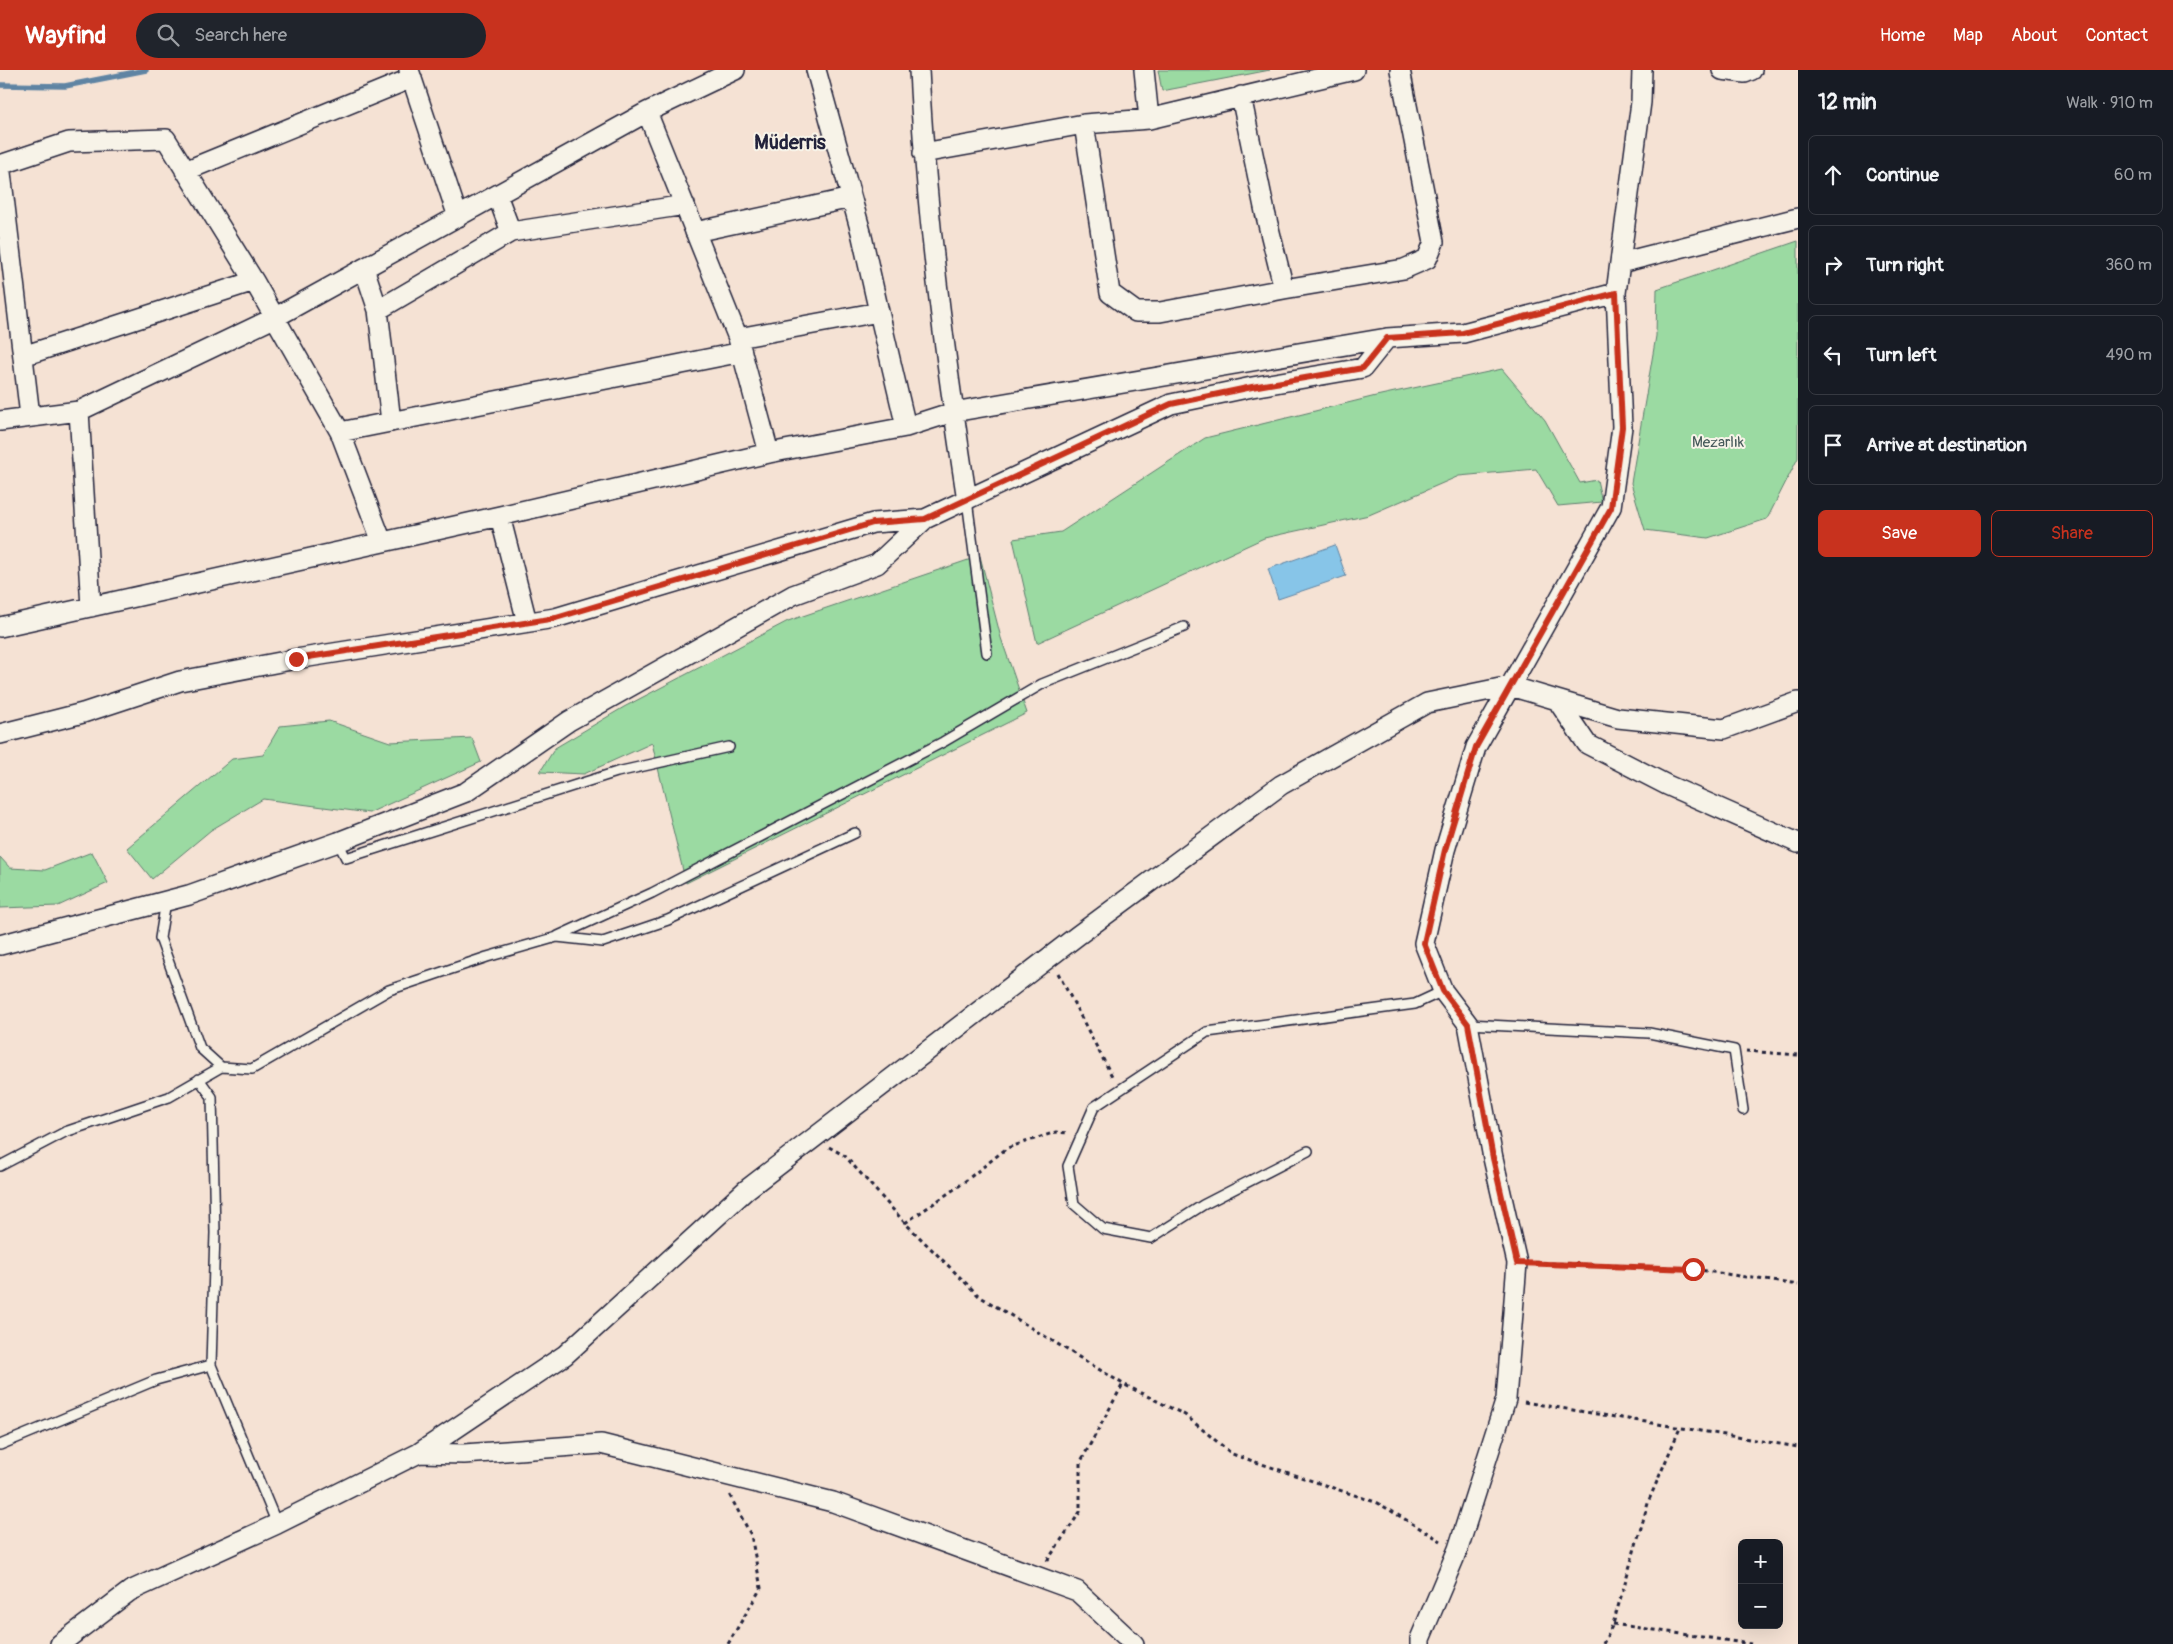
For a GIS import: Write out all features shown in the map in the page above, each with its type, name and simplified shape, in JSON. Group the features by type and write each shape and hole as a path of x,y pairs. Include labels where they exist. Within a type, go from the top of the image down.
{"street":[{"path":"0,421 79,411 274,318 647,112 735,70"},
{"path":"816,70 852,198 906,427"},
{"path":"919,70 923,153 953,412 967,500"},
{"path":"1144,70 1149,119"},
{"path":"923,153 1084,124 1149,119 1354,70"},
{"path":"1084,124 1110,293 1136,312 1160,312 1404,269 1427,259 1434,242 1400,70"},
{"path":"1420,1644 1458,1549 1506,1399 1517,1263 1493,1158 1468,1024 1443,991 1424,943 1445,850 1476,747 1611,508 1622,427 1616,293 1641,102 1642,70"},
{"path":"1722,70 1745,73 1752,70"},
{"path":"185,171 411,74 458,217"},
{"path":"1241,96 1265,212 1284,289"},
{"path":"647,112 740,345 770,453"},
{"path":"30,416 0,164 69,142 166,139 254,281 340,432 382,542"},
{"path":"497,195 510,232"},
{"path":"695,232 852,198"},
{"path":"378,310 510,232 684,205"},
{"path":"1620,262 1798,218"},
{"path":"364,268 378,310 391,422"},
{"path":"23,356 254,281"},
{"path":"0,627 500,516 770,453 906,427 953,412 1387,338 1463,333 1616,293"},
{"path":"340,432 740,345 880,312"},
{"path":"0,945 189,895 338,842 466,792 568,721 793,595 877,564 925,519 1171,404 1252,387 1363,368 1387,338"},
{"path":"79,411 91,607"},
{"path":"500,516 526,622"},
{"path":"0,734 83,713 180,681 296,659 556,618 873,523 925,519"},
{"path":"60,1644 130,1591 277,1524 419,1453 565,1356 746,1190 1050,957 1280,785 1427,703 1510,686 1618,718 1724,729 1798,702"},
{"path":"1557,700 1587,744 1667,785 1798,843"},
{"path":"419,1453 464,1454 601,1444 832,1502 1077,1591 1134,1644"}],"lane":[{"path":"967,500 987,653"},
{"path":"0,1166 65,1132 169,1096 221,1067 252,1069 389,990 487,957 557,937 652,893 943,742 1042,684 1184,627"},
{"path":"338,842 346,858 617,772 729,747"},
{"path":"557,937 603,942 668,920 855,833"},
{"path":"166,901 160,938 200,1048 221,1067"},
{"path":"1308,1151 1203,1205 1151,1238 1103,1229 1074,1204 1068,1166 1094,1107 1207,1032 1415,1004 1443,991"},
{"path":"1468,1024 1649,1033 1734,1050 1743,1110"},
{"path":"199,1080 212,1097 215,1233 211,1365 277,1524"},
{"path":"0,1445 156,1380 211,1365"}],"path":[{"path":"1050,957 1119,1090"},
{"path":"1734,1050 1798,1055"},
{"path":"905,1223 959,1186 1007,1148 1056,1132 1082,1134"},
{"path":"813,1139 845,1156 905,1223 979,1296 1123,1384 1185,1415 1232,1454 1378,1503 1434,1538 1458,1549"},
{"path":"1517,1263 1693,1269 1798,1285"},
{"path":"1036,1576 1080,1512 1080,1463 1123,1384"},
{"path":"1506,1399 1798,1447"},
{"path":"1603,1644 1613,1624 1649,1500 1680,1428"},
{"path":"718,1474 751,1535 761,1588 728,1644"},
{"path":"1613,1624 1751,1644"}],"green space":[{"path":"1158,70 1270,70 1162,91"},
{"name":"Mezarlık","path":"1798,241 1798,458 1767,519 1708,538 1645,530 1631,483 1656,336 1657,289"},
{"path":"1502,369 1545,420 1580,483 1597,480 1602,502 1558,506 1536,469 1459,476 1369,515 1264,538 1037,643 1013,539 1061,532 1205,438 1376,396"},
{"path":"980,556 1001,638 1027,713 686,883 652,743 584,774 540,772 555,748 624,707 788,621"},
{"path":"329,721 390,742 472,738 481,762 369,813 263,799 211,830 152,879 127,848 232,759 263,755 280,726"},
{"path":"92,852 108,883 58,906 0,908 0,857 10,868 45,870"}],"water":[{"path":"1335,545 1346,576 1278,599 1268,569"}],"waterway":[{"path":"0,85 65,86 146,70"}],"district":[{"name":"Müderris","path":"790,142"}],"route":[{"path":"296,659 556,618 873,523 925,519 1171,404 1252,387 1363,368 1387,338 1463,333 1616,293 1622,427 1611,508 1476,747 1445,850 1424,943 1443,991 1468,1024 1493,1158 1517,1263 1693,1269"}]}
